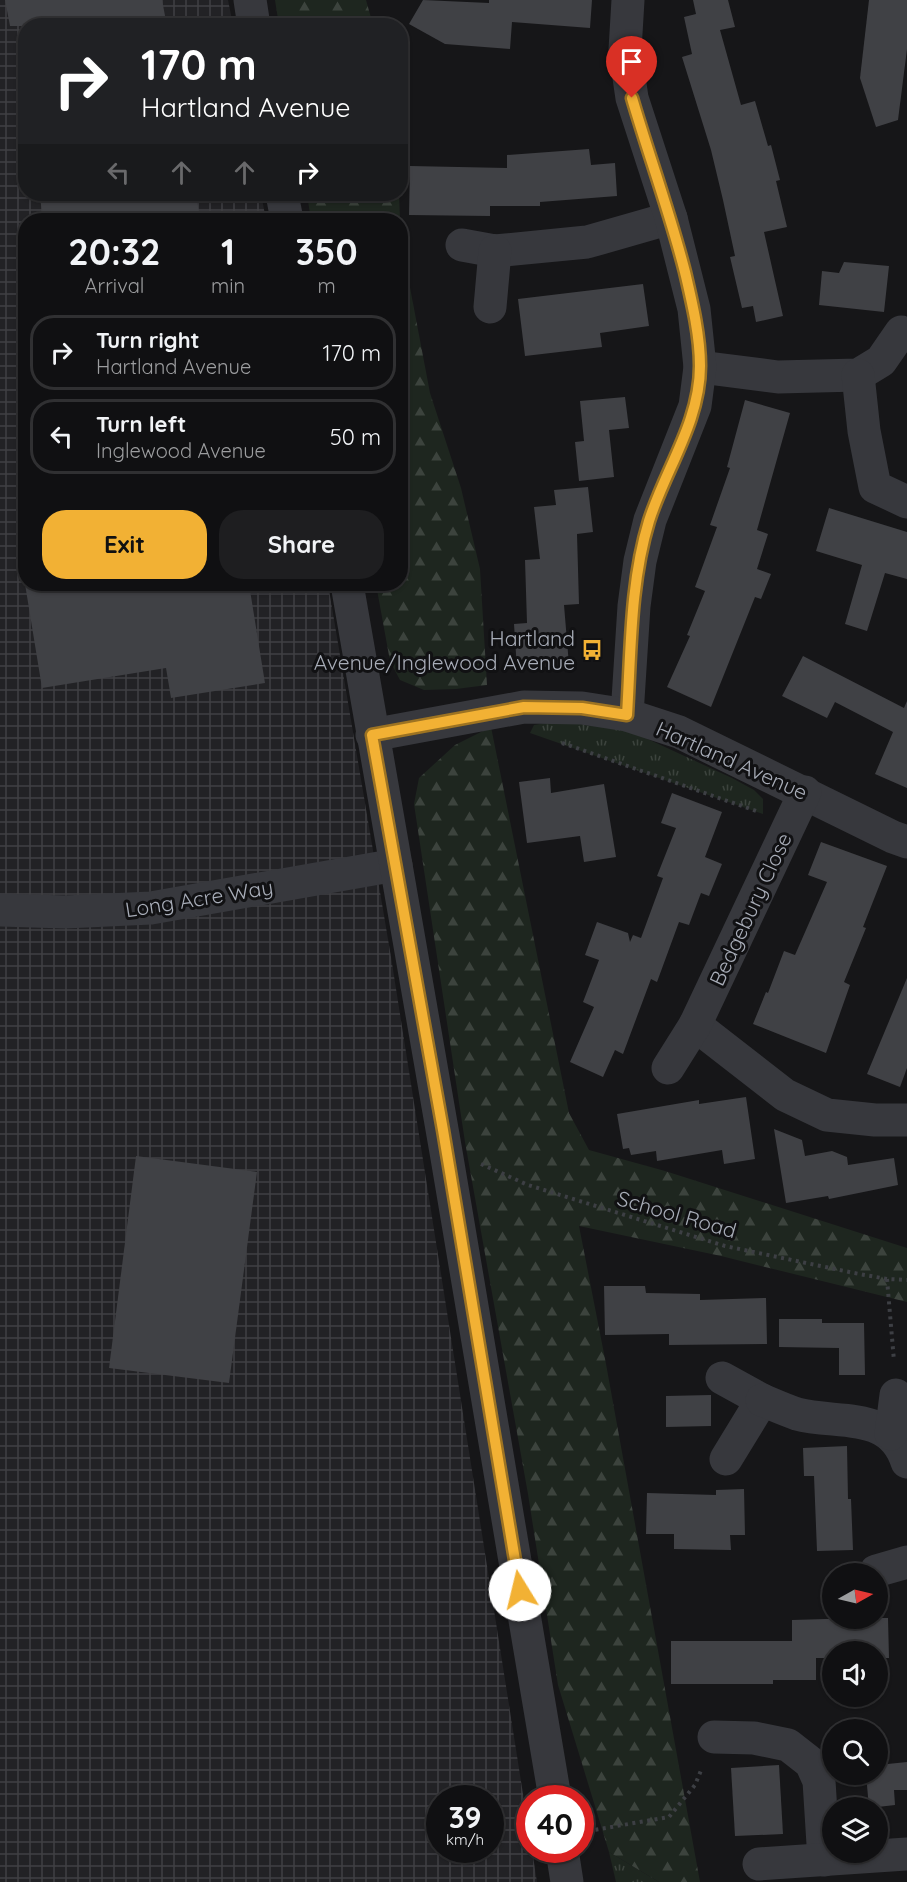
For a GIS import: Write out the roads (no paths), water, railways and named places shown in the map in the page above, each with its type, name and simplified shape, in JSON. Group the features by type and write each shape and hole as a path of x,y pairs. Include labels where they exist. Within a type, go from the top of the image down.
{"street":[{"path":"250,0 253,18"},
{"path":"627,715 634,606 640,561 650,520 695,406 700,367 694,309 671,218 632,98 625,50 628,0"},
{"path":"462,245 495,251 586,242 671,218"},
{"path":"490,307 495,251"},
{"path":"700,367 778,377 858,375 881,361 901,332"},
{"path":"858,375 866,441 875,487 907,502"},
{"path":"348,591 553,1785"},
{"name":"Hartland Avenue","path":"372,735 524,707 582,708 627,715 679,732 907,842"},
{"name":"Bedgebury Close","path":"668,1068 695,1025 805,792"},
{"name":"Long Acre Way","path":"0,910 65,912 151,908 396,865"},
{"path":"695,1025 785,1095 827,1115 875,1120 907,1120"},
{"path":"722,1378 762,1400 797,1414 871,1424 891,1434 907,1462"},
{"path":"891,1434 896,1395"},
{"path":"726,1459 762,1400"},
{"path":"888,1568 907,1562"},
{"path":"714,1737 754,1737 788,1745 811,1763 819,1781 822,1828"},
{"path":"888,1855 907,1854"},
{"path":"759,1864 822,1860"},
{"path":"564,1863 567,1882"}],"place":[{"name":"Hartland Avenue/Inglewood Avenue","path":"592,650"}]}
